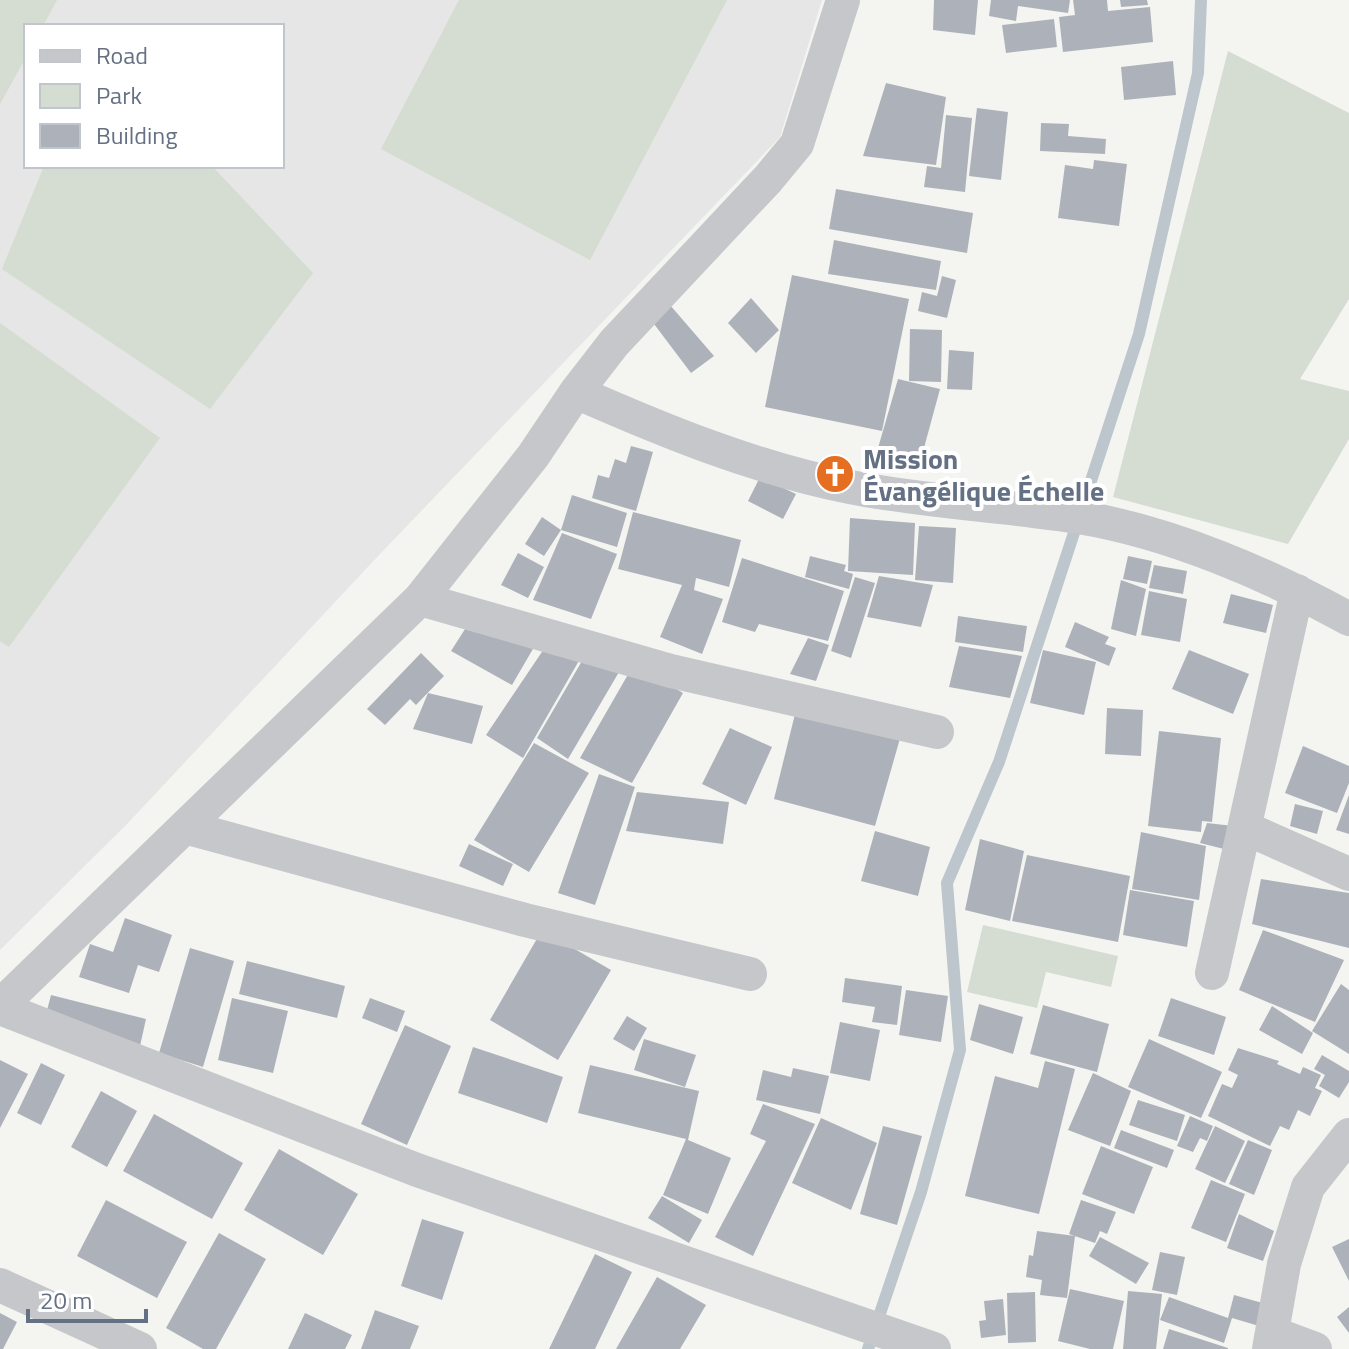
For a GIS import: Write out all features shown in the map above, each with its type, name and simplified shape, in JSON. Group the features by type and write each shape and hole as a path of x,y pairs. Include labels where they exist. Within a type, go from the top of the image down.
{"street":[{"path":"843,0 797,144 614,343 533,456 420,599 0,1007 417,1170 934,1349"},
{"path":"576,392 717,451 850,487 1081,517 1136,531 1207,554 1297,591 1349,619"},
{"path":"1212,973 1297,591"},
{"path":"420,599 671,671 937,732"},
{"path":"185,827 525,920 750,974"},
{"path":"1245,828 1349,874"},
{"path":"1315,1349 1271,1341 1284,1264 1308,1187 1349,1135"},
{"path":"0,1285 126,1346"}],"shaded area":[{"path":"0,0 822,0 780,137 380,554 128,823 0,950"}],"green space":[{"path":"0,0 57,0 44,24 24,24 24,61 0,104"},
{"path":"459,0 727,0 590,260 381,149"},
{"path":"1228,51 1349,113 1349,299 1300,379 1349,391 1349,439 1288,544 1113,497"},
{"path":"43,168 214,168 313,273 210,409 2,269"},
{"path":"0,323 160,438 9,647 0,641"},
{"path":"983,925 1118,956 1111,987 1046,972 1037,1008 967,992"}],"building":[{"path":"934,0 978,0 975,35 933,30"},
{"path":"991,0 1070,0 1068,13 1018,6 1016,21 989,16"},
{"path":"1073,0 1107,0 1108,11 1150,7 1153,42 1063,52 1059,17 1075,15"},
{"path":"1120,0 1147,0 1148,5 1121,7"},
{"path":"1054,19 1057,47 1006,53 1002,25"},
{"path":"1173,61 1176,95 1124,100 1121,67"},
{"path":"886,83 946,97 936,165 863,156"},
{"path":"977,108 1008,112 1001,180 969,176"},
{"path":"946,115 972,118 965,192 924,187 927,166 941,168"},
{"path":"1041,123 1069,124 1068,136 1106,139 1105,154 1040,151"},
{"path":"1094,160 1127,164 1119,226 1058,218 1065,165 1093,169"},
{"path":"836,189 973,213 967,253 829,229"},
{"path":"834,240 941,261 936,290 828,274"},
{"path":"792,275 909,299 882,431 765,407"},
{"path":"942,276 956,280 947,318 918,311 922,292 937,296"},
{"path":"751,298 779,330 756,353 728,323"},
{"path":"670,305 714,356 691,373 651,320"},
{"path":"910,329 942,330 941,382 909,381"},
{"path":"949,350 974,352 972,390 947,389"},
{"path":"898,379 940,389 921,459 878,448"},
{"path":"631,446 653,452 636,511 592,498 598,475 609,478 615,459 626,463"},
{"path":"760,477 796,494 783,519 748,501"},
{"path":"572,495 627,513 617,547 561,530"},
{"path":"633,512 741,540 729,587 696,578 694,590 723,599 702,654 660,637 682,585 618,569"},
{"path":"542,517 561,530 544,556 525,544"},
{"path":"850,518 915,523 913,575 848,571"},
{"path":"919,526 956,528 953,583 915,580"},
{"path":"562,533 617,554 591,619 533,600"},
{"path":"518,553 544,567 528,598 501,585"},
{"path":"810,556 846,565 844,571 853,574 849,589 805,577"},
{"path":"1128,556 1152,561 1147,584 1123,579"},
{"path":"742,558 844,591 828,641 759,624 755,632 722,622"},
{"path":"1154,565 1187,571 1183,594 1149,588"},
{"path":"879,576 933,585 921,627 867,617"},
{"path":"855,577 875,583 851,658 831,651"},
{"path":"1121,580 1146,589 1136,636 1111,629"},
{"path":"1149,591 1187,599 1180,642 1141,635"},
{"path":"1231,594 1273,605 1266,633 1223,623"},
{"path":"474,615 537,642 512,685 451,651"},
{"path":"958,616 1027,626 1023,652 955,642"},
{"path":"1075,622 1109,637 1105,644 1116,648 1109,666 1065,647"},
{"path":"552,637 584,652 523,758 486,735"},
{"path":"808,638 829,645 816,681 790,674"},
{"path":"959,646 1022,656 1010,698 949,687"},
{"path":"589,649 619,672 568,759 537,738"},
{"path":"1043,650 1096,662 1084,715 1030,703"},
{"path":"1189,650 1249,674 1233,714 1172,689"},
{"path":"421,653 444,676 416,705 410,699 385,725 367,709"},
{"path":"634,664 683,693 632,783 580,758"},
{"path":"428,693 483,706 472,744 413,729"},
{"path":"1107,708 1143,710 1141,756 1105,754"},
{"path":"796,710 901,735 875,826 774,799"},
{"path":"730,728 772,747 746,805 702,784"},
{"path":"1159,731 1221,738 1212,822 1202,821 1201,832 1148,826"},
{"path":"534,743 589,773 529,872 474,840"},
{"path":"1303,746 1349,766 1349,783 1337,813 1285,793"},
{"path":"599,774 635,787 595,905 558,893"},
{"path":"637,792 729,802 723,844 626,831"},
{"path":"1349,795 1349,834 1336,830"},
{"path":"1295,804 1323,811 1317,834 1290,826"},
{"path":"1207,823 1242,827 1236,852 1200,843"},
{"path":"875,831 930,847 918,896 861,881"},
{"path":"1141,832 1206,846 1199,900 1132,889"},
{"path":"980,839 1024,851 1010,921 965,910"},
{"path":"469,844 513,864 503,886 459,866"},
{"path":"1027,855 1130,876 1118,942 1012,921"},
{"path":"1261,879 1349,893 1349,948 1252,924"},
{"path":"1130,890 1194,901 1187,947 1123,935"},
{"path":"125,918 172,935 159,972 138,965 129,993 79,977 90,944 113,952"},
{"path":"542,930 611,970 558,1060 490,1020"},
{"path":"1263,930 1344,960 1315,1022 1239,990"},
{"path":"190,948 234,961 203,1067 159,1053"},
{"path":"247,961 345,986 337,1018 239,994"},
{"path":"845,978 902,986 897,1025 872,1022 875,1007 842,1002"},
{"path":"1341,984 1349,990 1349,1054 1312,1031"},
{"path":"906,990 948,996 941,1042 899,1035"},
{"path":"51,995 146,1019 140,1046 44,1022"},
{"path":"232,998 288,1011 273,1073 218,1060"},
{"path":"370,998 405,1011 397,1032 362,1018"},
{"path":"1171,998 1226,1017 1214,1055 1158,1036"},
{"path":"979,1004 1023,1017 1013,1054 970,1040"},
{"path":"1043,1005 1109,1024 1097,1072 1030,1054"},
{"path":"1272,1006 1313,1033 1302,1054 1259,1030"},
{"path":"627,1016 647,1028 634,1051 613,1039"},
{"path":"840,1022 880,1030 870,1081 830,1073"},
{"path":"405,1025 451,1046 407,1145 361,1124"},
{"path":"644,1039 696,1055 685,1087 634,1070"},
{"path":"1149,1039 1222,1072 1201,1118 1128,1087"},
{"path":"473,1047 563,1077 547,1123 458,1093"},
{"path":"1238,1048 1279,1061 1277,1064 1300,1074 1303,1067 1321,1075 1315,1088 1322,1091 1310,1116 1298,1110 1289,1130 1280,1126 1270,1146 1208,1116 1222,1084 1232,1088 1238,1075 1228,1070"},
{"path":"1322,1055 1349,1071 1349,1082 1339,1098 1319,1086 1325,1075 1314,1069"},
{"path":"0,1060 28,1074 0,1128"},
{"path":"1045,1061 1075,1069 1039,1214 965,1196 995,1076 1038,1088"},
{"path":"41,1063 65,1075 41,1125 17,1113"},
{"path":"590,1065 699,1091 688,1140 731,1158 708,1214 663,1195 686,1139 578,1113"},
{"path":"793,1068 829,1076 820,1114 756,1100 763,1070 791,1077"},
{"path":"1093,1073 1131,1091 1110,1146 1068,1130"},
{"path":"101,1091 137,1111 107,1167 71,1147"},
{"path":"1138,1100 1185,1115 1177,1141 1129,1125"},
{"path":"763,1104 815,1124 753,1256 715,1237 766,1141 750,1134"},
{"path":"154,1114 243,1163 212,1219 123,1171"},
{"path":"1190,1116 1213,1126 1207,1141 1200,1138 1193,1152 1177,1146"},
{"path":"821,1118 877,1143 851,1210 792,1183"},
{"path":"883,1126 922,1136 897,1225 860,1214"},
{"path":"1215,1126 1245,1141 1225,1183 1195,1169"},
{"path":"1121,1130 1174,1150 1167,1168 1114,1148"},
{"path":"1248,1140 1272,1150 1254,1195 1229,1184"},
{"path":"1101,1146 1153,1167 1134,1214 1082,1194"},
{"path":"279,1149 358,1194 323,1255 244,1210"},
{"path":"1211,1180 1245,1194 1226,1242 1191,1228"},
{"path":"662,1196 702,1220 689,1243 648,1218"},
{"path":"106,1200 187,1242 157,1298 77,1256"},
{"path":"1081,1200 1116,1212 1107,1234 1100,1231 1095,1243 1069,1234"},
{"path":"1239,1214 1274,1231 1263,1261 1227,1248"},
{"path":"422,1219 464,1232 442,1300 401,1286"},
{"path":"1037,1231 1075,1236 1067,1298 1040,1295 1042,1280 1026,1277"},
{"path":"219,1233 266,1259 216,1349 203,1349 166,1328"},
{"path":"1100,1237 1149,1263 1136,1284 1089,1256"},
{"path":"1349,1239 1349,1281 1332,1247"},
{"path":"1160,1252 1185,1257 1177,1295 1152,1290"},
{"path":"595,1254 632,1272 595,1349 549,1349"},
{"path":"657,1277 706,1305 680,1349 616,1349"},
{"path":"1070,1289 1124,1301 1113,1349 1090,1349 1058,1341"},
{"path":"1128,1291 1162,1294 1156,1349 1123,1349"},
{"path":"1035,1292 1036,1342 1008,1343 1007,1293"},
{"path":"1234,1295 1266,1304 1259,1326 1232,1318 1224,1343 1160,1320 1169,1297 1228,1318"},
{"path":"1003,1299 1006,1335 981,1338 979,1321 986,1320 984,1301"},
{"path":"1349,1307 1349,1333 1337,1317"},
{"path":"375,1310 419,1326 410,1349 361,1349"},
{"path":"0,1313 17,1322 3,1349 0,1349"},
{"path":"305,1313 352,1335 345,1349 288,1349"},
{"path":"1169,1329 1228,1348 1228,1349 1163,1349"}],"waterway":[{"path":"868,1349 921,1192 960,1050 947,883 999,762 1139,334 1198,73 1201,0"}],"place":[{"name":"Mission Évangélique Échelle","path":"835,474"}]}
